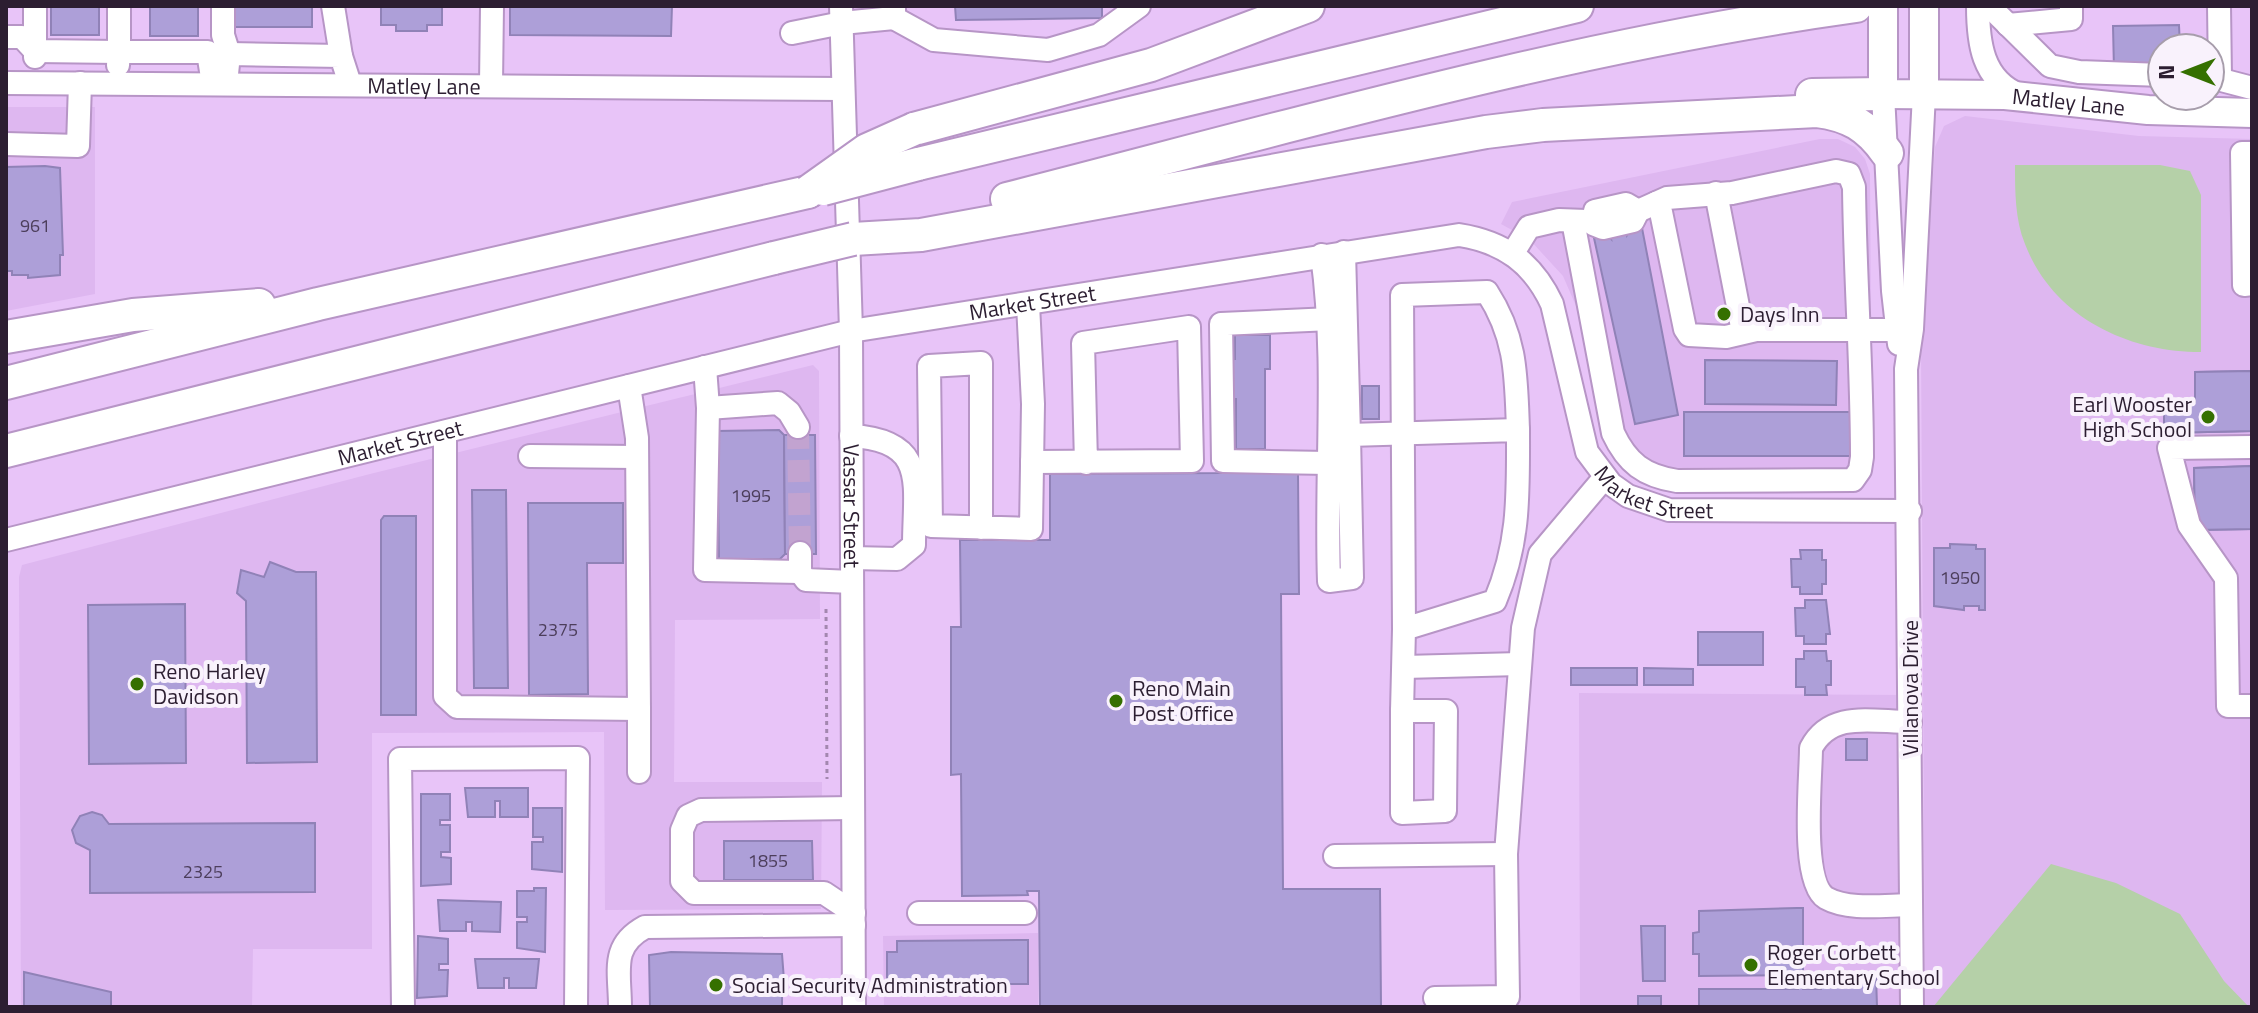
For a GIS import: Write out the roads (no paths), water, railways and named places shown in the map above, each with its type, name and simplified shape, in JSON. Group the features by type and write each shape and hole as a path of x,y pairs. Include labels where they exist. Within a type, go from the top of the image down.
{"highway":[{"path":"808,192 867,150 914,129 1151,65 1308,6"},
{"path":"6,383 318,304 772,201 1577,6"},
{"path":"920,228 1548,61 1788,15 1856,6"},
{"path":"1543,125 1606,109 1676,102 1883,94"},
{"path":"6,451 853,239 1423,142 1543,125 1817,111 1854,119 1870,131 1887,153"},
{"path":"6,337 166,311 318,304"},
{"path":"6,474 128,421"}],"main road":[{"name":"Villanova Drive","path":"1883,6 1883,94"},
{"name":"Villanova Drive","path":"1924,6 1924,94"},
{"name":"Matley Lane","path":"1883,94 2022,96 2148,110 2252,113"}],"street":[{"path":"35,6 35,83"},
{"path":"117,83 119,6"},
{"path":"208,6 218,53 220,84"},
{"path":"218,53 223,35 223,6"},
{"path":"333,6 341,56 350,84"},
{"path":"491,84 492,6"},
{"path":"792,33 842,14 894,12 934,40 1048,50 1099,35 1139,6"},
{"path":"1993,11 2071,19 2071,6"},
{"path":"2218,32 2219,6"},
{"path":"1993,11 2050,66 2079,72 2146,74"},
{"path":"1993,11 1978,33 1986,62 1998,82 2022,96"},
{"name":"Vassar Street","path":"842,14 851,331 854,1007"},
{"path":"6,37 22,37 35,51 341,56"},
{"path":"2226,80 2252,88"},
{"name":"Matley Lane","path":"6,83 491,84 843,89"},
{"path":"6,144 78,146 80,83"},
{"name":"Villanova Drive","path":"1883,94 1896,330 1906,369"},
{"name":"Villanova Drive","path":"1912,1007 1910,511 1906,369 1912,329 1924,94"},
{"path":"2252,153 2242,153 2244,285 2252,284"},
{"path":"1513,253 1529,227 1559,220 1582,221 1599,228 1630,222 1647,207 1667,198 1732,193 1836,171 1849,174 1854,187 1855,312 1862,348 1860,470 1853,480 1841,483 1677,481 1655,478 1637,469 1622,452 1613,433 1594,340 1582,221"},
{"path":"1716,193 1743,332"},
{"path":"1647,207 1661,212 1685,329 1689,335 1726,337 1743,332 1896,330"},
{"name":"Market Street","path":"6,540 851,331 1459,235 1480,238 1513,253 1543,285 1552,304 1587,452 1605,477 1628,496 1669,510 1910,511"},
{"path":"1333,254 1349,435 1352,578 1329,581 1328,463 1333,254"},
{"path":"1402,711 1446,711 1445,811 1402,813 1402,711 1404,629 1402,295 1487,292 1506,321 1516,369 1518,518 1509,568 1495,601 1404,629"},
{"path":"981,528 981,363 929,366 931,526 981,528 1031,529 1028,304"},
{"path":"1328,463 1223,461 1221,324 1331,319"},
{"path":"1032,462 1086,463 1192,461 1189,327 1083,343 1086,463"},
{"path":"1562,349 1594,340"},
{"path":"705,367 708,408 705,570 800,562 806,580 852,582"},
{"path":"629,386 637,457 639,772"},
{"path":"708,408 778,403 789,412 798,427"},
{"path":"1349,435 1518,430"},
{"path":"445,432 445,696 457,707 639,709"},
{"path":"851,436 878,438 906,455 914,467 914,545 897,559 852,558"},
{"path":"2252,447 2169,448 2189,525 2226,578 2228,706 2252,706"},
{"path":"530,456 637,457"},
{"path":"1435,998 1508,997 1506,854 1523,628 1540,554 1605,477"},
{"path":"1769,482 1770,511"},
{"path":"1404,667 1520,664"},
{"path":"1910,722 1834,722 1819,733 1811,748 1810,853 1814,883 1824,897 1844,904 1911,905"},
{"path":"403,1007 400,759 578,758 576,1007"},
{"path":"853,808 701,810 688,816 682,830 682,881 694,893 824,893 854,919"},
{"path":"1335,856 1506,854"},
{"path":"919,913 1025,913"},
{"path":"620,1007 620,951 626,937 645,927 854,919"}],"tunnel":[{"path":"798,427 800,553"}],"place":[{"name":"Days Inn","path":"1724,314"},
{"name":"Earl Wooster High School","path":"2208,417"},
{"name":"Reno Harley Davidson","path":"137,684"},
{"name":"Reno Main Post Office","path":"1116,701"},
{"name":"Roger Corbett Elementary School","path":"1751,965"},
{"name":"Social Security Administration","path":"716,985"}]}
